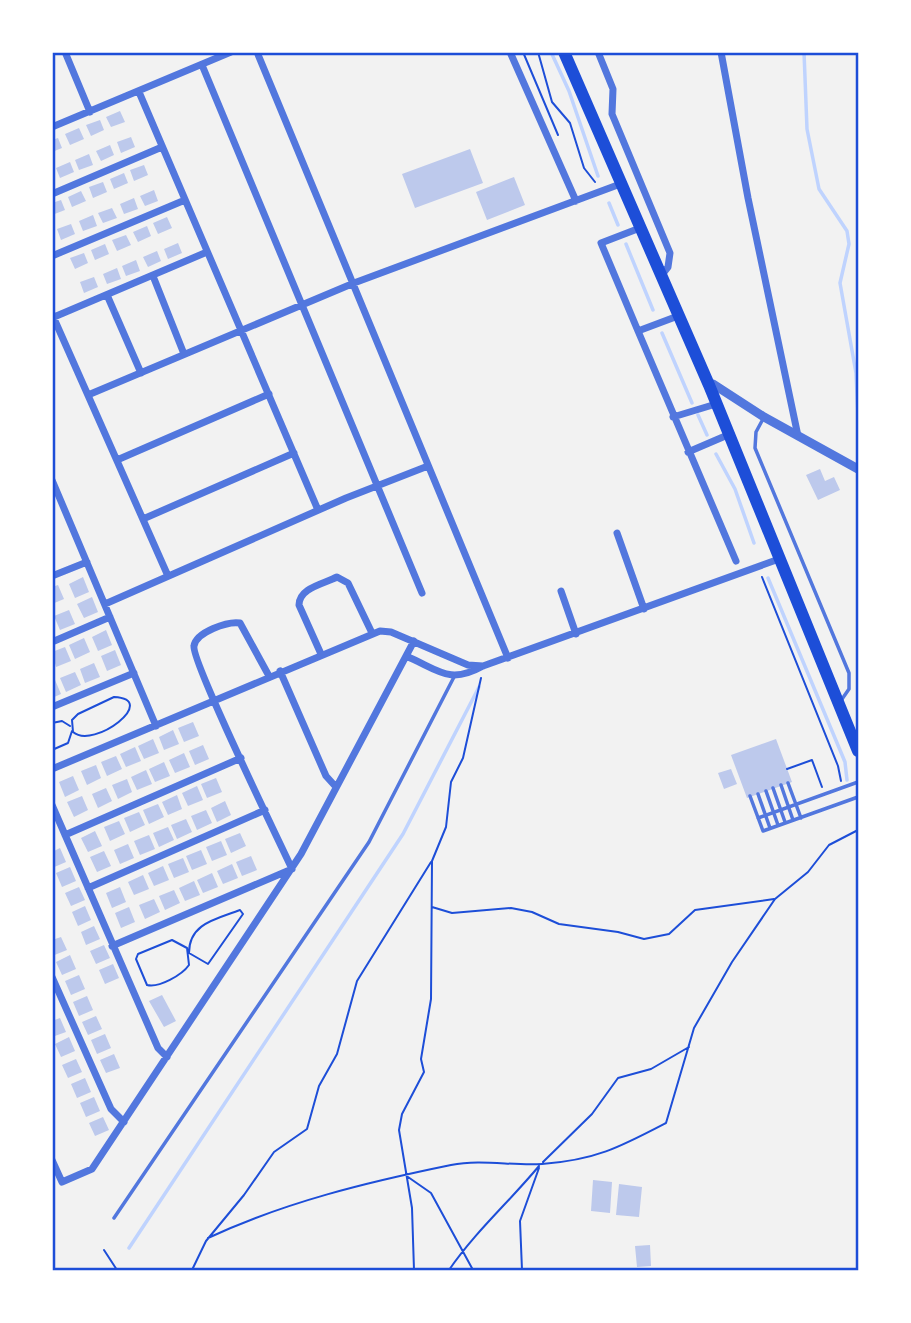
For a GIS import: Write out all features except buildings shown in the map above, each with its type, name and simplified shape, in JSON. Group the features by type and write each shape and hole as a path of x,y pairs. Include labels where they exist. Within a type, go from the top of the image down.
{"highway":[{"path":"564,52 730,434 859,751"}],"street":[{"path":"65,52 90,112"},
{"path":"52,127 231,52"},
{"path":"257,52 508,658"},
{"path":"510,52 576,201"},
{"path":"598,52 613,89 612,114 670,253 668,267 661,277"},
{"path":"721,52 748,198 798,436"},
{"path":"202,65 422,593"},
{"path":"139,92 318,510"},
{"path":"52,194 162,147"},
{"path":"88,395 354,283 623,183"},
{"path":"52,256 185,200"},
{"path":"640,228 601,243 736,561"},
{"path":"168,576 53,316 207,252"},
{"path":"153,276 184,354"},
{"path":"107,295 141,373"},
{"path":"638,331 678,316"},
{"path":"709,385 713,384 764,417 859,469"},
{"path":"117,460 269,394"},
{"path":"673,417 716,404"},
{"path":"688,452 730,434"},
{"path":"144,519 294,453"},
{"path":"105,604 318,510 428,466"},
{"path":"52,480 156,726"},
{"path":"52,504 61,501"},
{"path":"618,533 644,609"},
{"path":"406,656 454,677 465,676 483,666 779,559"},
{"path":"52,576 87,562"},
{"path":"321,654 299,605 299,598 303,592 337,578 348,583 372,633"},
{"path":"561,591 576,634"},
{"path":"52,642 110,617"},
{"path":"269,676 240,624 233,622 201,635 194,643 194,653 292,869"},
{"path":"52,769 372,633 386,631 468,665 483,666"},
{"path":"52,1160 62,1182 92,1169 292,869 414,642"},
{"path":"280,671 326,776 336,788"},
{"path":"52,707 134,673"},
{"path":"65,835 241,758"},
{"path":"52,805 158,1048 167,1058"},
{"path":"88,888 265,810"},
{"path":"112,946 292,869"},
{"path":"52,977 111,1109 124,1122"}],"lane":[{"path":"764,417 756,432 755,448 849,673 849,690 838,703"},
{"path":"114,1218 369,842 454,677"},
{"path":"758,818 859,782"},
{"path":"788,783 801,818"},
{"path":"780,785 793,820"},
{"path":"773,788 786,823"},
{"path":"765,791 778,826"},
{"path":"758,793 771,828"},
{"path":"750,796 763,831 859,797"}],"path":[{"path":"523,52 559,137"},
{"path":"538,52 552,102 570,122 584,168 602,191"},
{"path":"758,567 838,766 841,785"},
{"path":"192,1270 208,1238 244,1195 274,1152 307,1129 319,1086 337,1054 356,981 432,861 446,827 451,782 463,758 476,712 483,666"},
{"path":"114,697 126,701 130,709 125,720 84,738 72,728 72,720 78,714 114,697"},
{"path":"52,723 66,722 73,732 68,743 52,750"},
{"path":"788,769 812,760 822,789 826,790"},
{"path":"208,1238 331,1191 454,1165 541,1164 599,1156 619,1149 666,1122 694,1028 775,899 808,872 829,845 859,830"},
{"path":"414,1270 412,1208 399,1130 402,1114 424,1072 421,1059 431,999 432,861"},
{"path":"432,907 452,913 522,910 559,924 618,932 644,939 669,934 695,910 775,899"},
{"path":"189,953 185,970 153,987 147,985 136,959 138,954 172,940 183,944 189,953 208,964 243,914 240,910 198,928 190,940 189,953"},
{"path":"449,1270 463,1250 541,1164 592,1114 618,1078 651,1069 690,1046"},
{"path":"522,1270 520,1221 541,1164"},
{"path":"407,1177 431,1193 473,1270"},
{"path":"104,1250 117,1270"}],"waterway":[{"path":"551,52 569,91 598,176"},
{"path":"804,52 807,129 819,189 847,231 849,244 840,283 856,373 858,416"},
{"path":"609,203 618,225"},
{"path":"626,244 653,310"},
{"path":"662,333 692,403"},
{"path":"698,415 707,435"},
{"path":"716,454 735,489 754,543"},
{"path":"768,578 845,762 847,780"},
{"path":"129,1248 403,834 479,687"}]}
